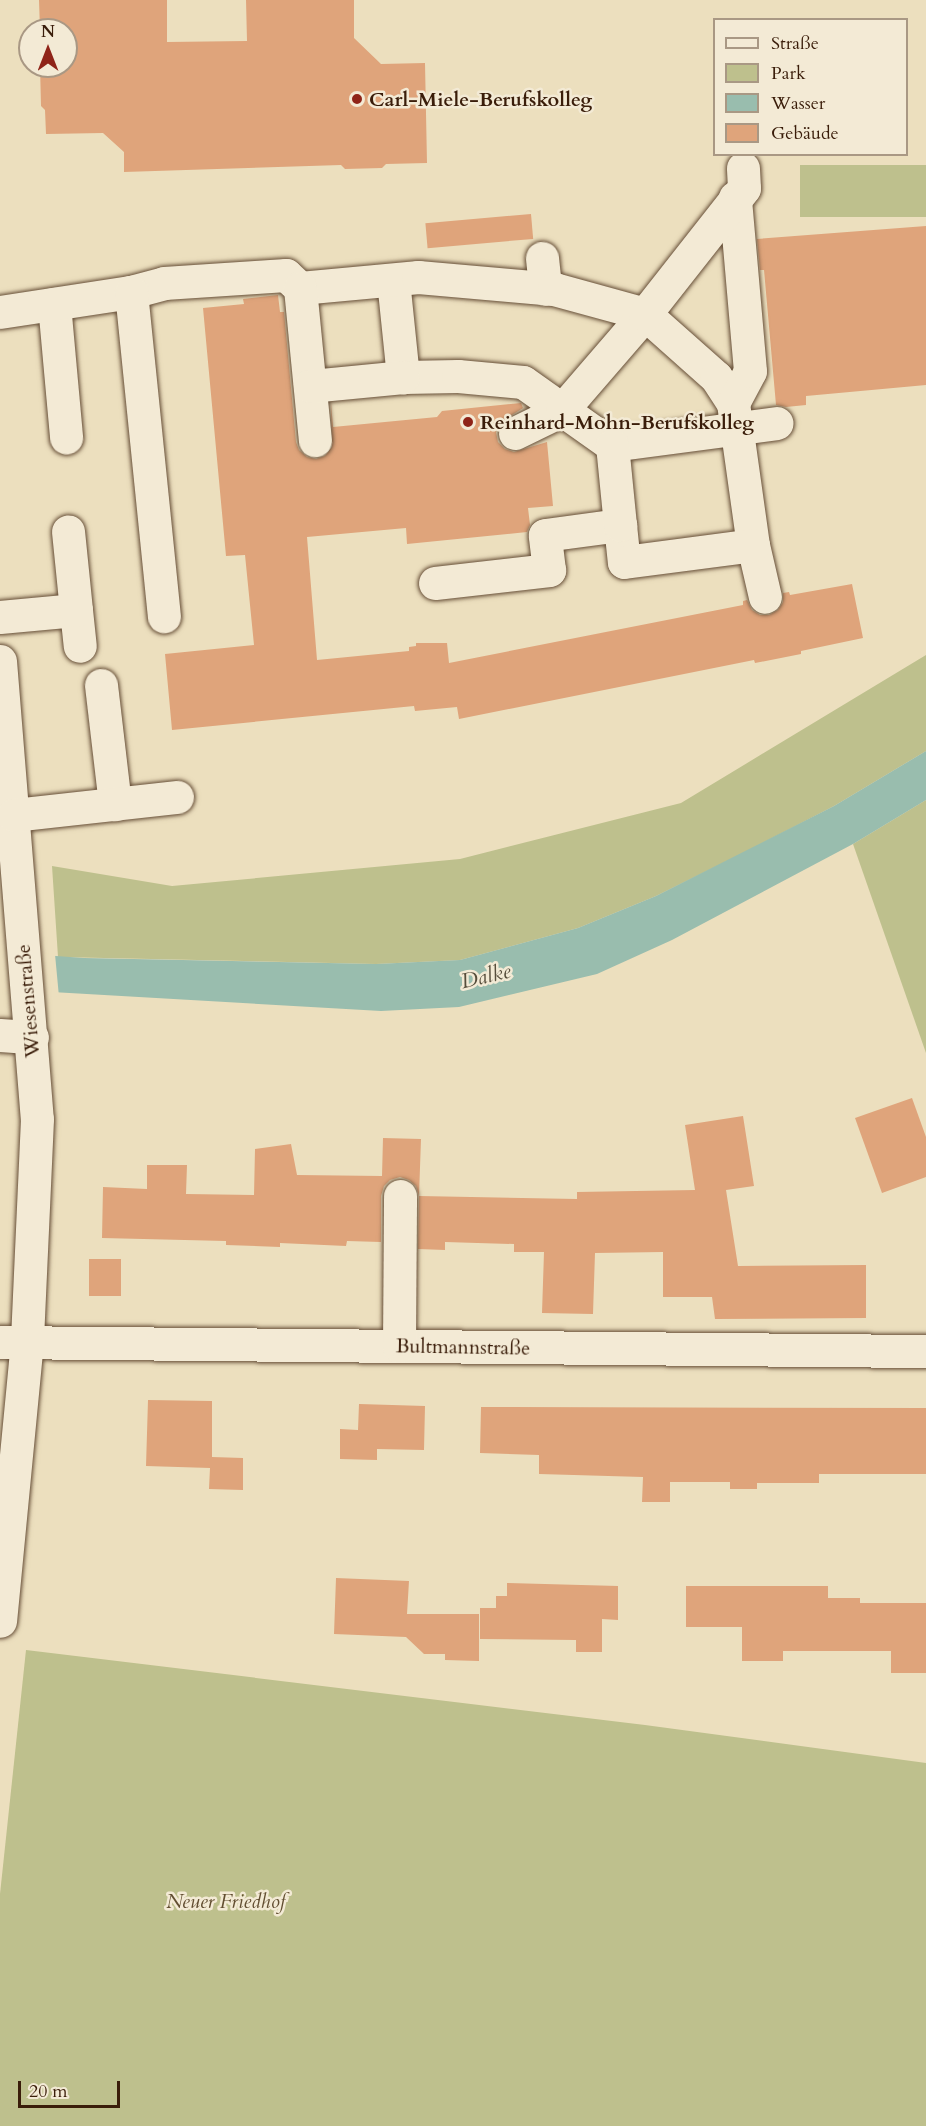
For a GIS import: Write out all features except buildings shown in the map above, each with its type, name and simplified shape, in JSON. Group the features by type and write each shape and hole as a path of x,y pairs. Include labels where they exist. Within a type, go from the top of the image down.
{"street":[{"path":"509,381 516,443 562,411 645,314 739,183 750,371 735,416"},
{"path":"404,376 410,270"},
{"path":"300,288 410,270 544,274 645,314 716,377 735,416 753,545 765,597"},
{"path":"0,312 131,292 164,283 286,275 300,288 315,440"},
{"path":"131,292 164,616"},
{"path":"54,304 66,437"},
{"path":"310,386 404,376 458,376 523,382 612,445 735,416 777,423"},
{"path":"612,445 624,562 753,545"},
{"path":"435,583 549,570 546,535 620,525"},
{"path":"68,531 80,646"},
{"path":"0,617 76,610"},
{"name":"Wiesenstraße","path":"0,661 27,995 16,1036 37,1119 13,1342 0,1621"},
{"path":"101,685 114,804"},
{"path":"13,815 177,797"},
{"path":"399,1346 400,1196"},
{"name":"Bultmannstraße","path":"13,1342 926,1352"}],"green space":[{"path":"800,165 926,165 926,217 800,217"},
{"path":"926,655 926,751 834,806 741,854 656,896 578,928 460,960 376,964 58,957 52,866 172,886 460,859 681,803"},
{"path":"926,800 926,1053 853,844"},
{"name":"Neuer Friedhof","path":"26,1650 645,1725 926,1763 926,2126 0,2126 0,1894"}],"water":[{"name":"Dalke","path":"926,751 926,800 853,844 672,940 597,974 459,1007 381,1011 0,989 0,952 84,958 376,964 460,960 578,928 656,896 834,806"}],"pier":[{"path":"0,949 55,954 59,997 0,992"}],"place":[{"name":"Carl-Miele-Berufskolleg","path":"357,99"},
{"name":"Reinhard-Mohn-Berufskolleg","path":"468,422"}]}
